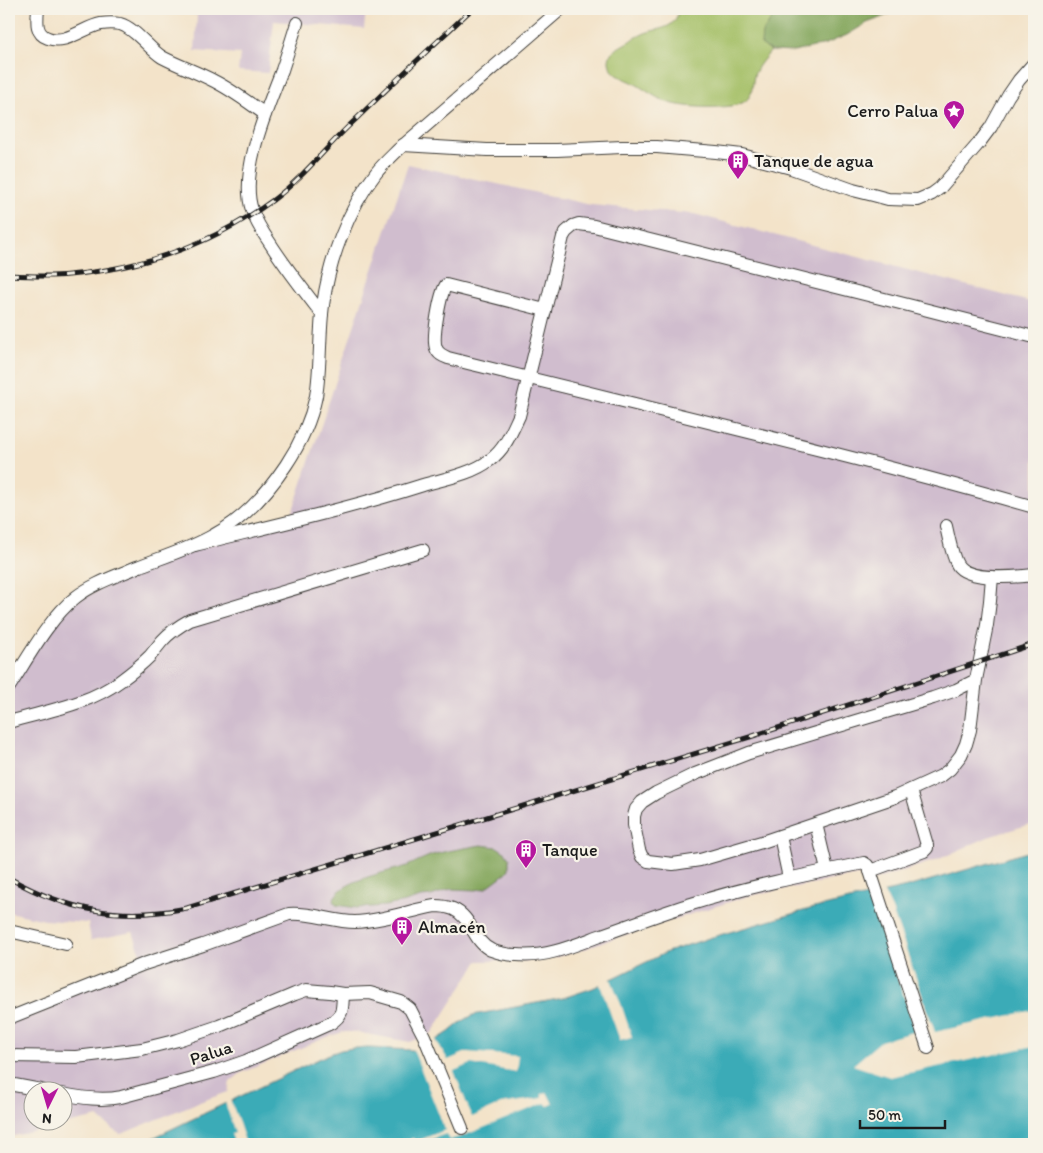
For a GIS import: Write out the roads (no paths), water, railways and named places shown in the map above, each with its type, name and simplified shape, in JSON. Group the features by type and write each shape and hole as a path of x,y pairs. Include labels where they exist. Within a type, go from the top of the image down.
{"street":[{"path":"38,9 37,26 44,37 51,40 61,40 102,24 122,24 163,57 216,82 265,114"},
{"path":"9,687 56,618 86,590 215,535 232,524 251,507 276,479 304,432 316,396 322,314 332,265 350,217 366,188 385,162 403,145 561,9"},
{"path":"297,23 265,114 251,162 248,191 252,212 261,229 285,266 322,314"},
{"path":"403,145 487,150 657,147 716,152 742,155 791,168 828,182 888,199 918,200 940,188 979,143 991,128 1013,88 1034,63"},
{"path":"195,545 375,500 483,465 497,454 510,437 518,416 563,237 573,226 584,225 894,301 1034,338"},
{"path":"545,310 448,285 443,290 434,342 441,355 448,358 807,447 976,490 1034,507"},
{"path":"946,526 956,562 959,567 970,574 992,576 1034,575"},
{"path":"9,722 81,702 98,695 134,670 150,656 162,640 173,630 190,620 423,550"},
{"path":"976,680 956,690 933,698 723,762 678,781 642,802 636,809 634,825 642,857 648,861 673,864 700,860 780,836 894,797 941,776 950,769 961,755 970,730 976,680 987,625 992,576"},
{"path":"870,871 927,848 910,790"},
{"path":"816,824 827,870"},
{"path":"780,836 789,878"},
{"path":"9,1018 144,964 293,913 353,922 372,920 435,906 445,907 454,909 461,914 468,921 479,939 490,950 519,956 537,955 578,944 722,895 789,878 864,863 870,871 928,1048"},
{"path":"9,931 66,944"},
{"path":"9,1056 76,1057 142,1049 178,1040 219,1026 306,990 343,994 370,993 401,1002 410,1009 424,1036 462,1128"},
{"name":"Palua","path":"72,1096 102,1099 121,1098 246,1061 339,1018 342,1010 343,994"},
{"path":"9,1084 22,1086"}],"water":[{"path":"1034,850 1034,1144 140,1144 341,1050 371,1048 413,1050 432,1043 473,1015 563,998 593,988 667,952 709,938 810,909 907,887"}],"railway":[{"path":"9,275 62,276 123,267 150,260 201,241 250,216 294,182 344,131 472,9"},
{"path":"9,878 52,898 95,910 139,913 187,908 753,736 1034,644"}],"place":[{"name":"Cerro Palua","path":"954,130"},
{"name":"Tanque de agua","path":"738,180"},
{"name":"Tanque","path":"526,869"},
{"name":"Almacén","path":"402,946"}]}
